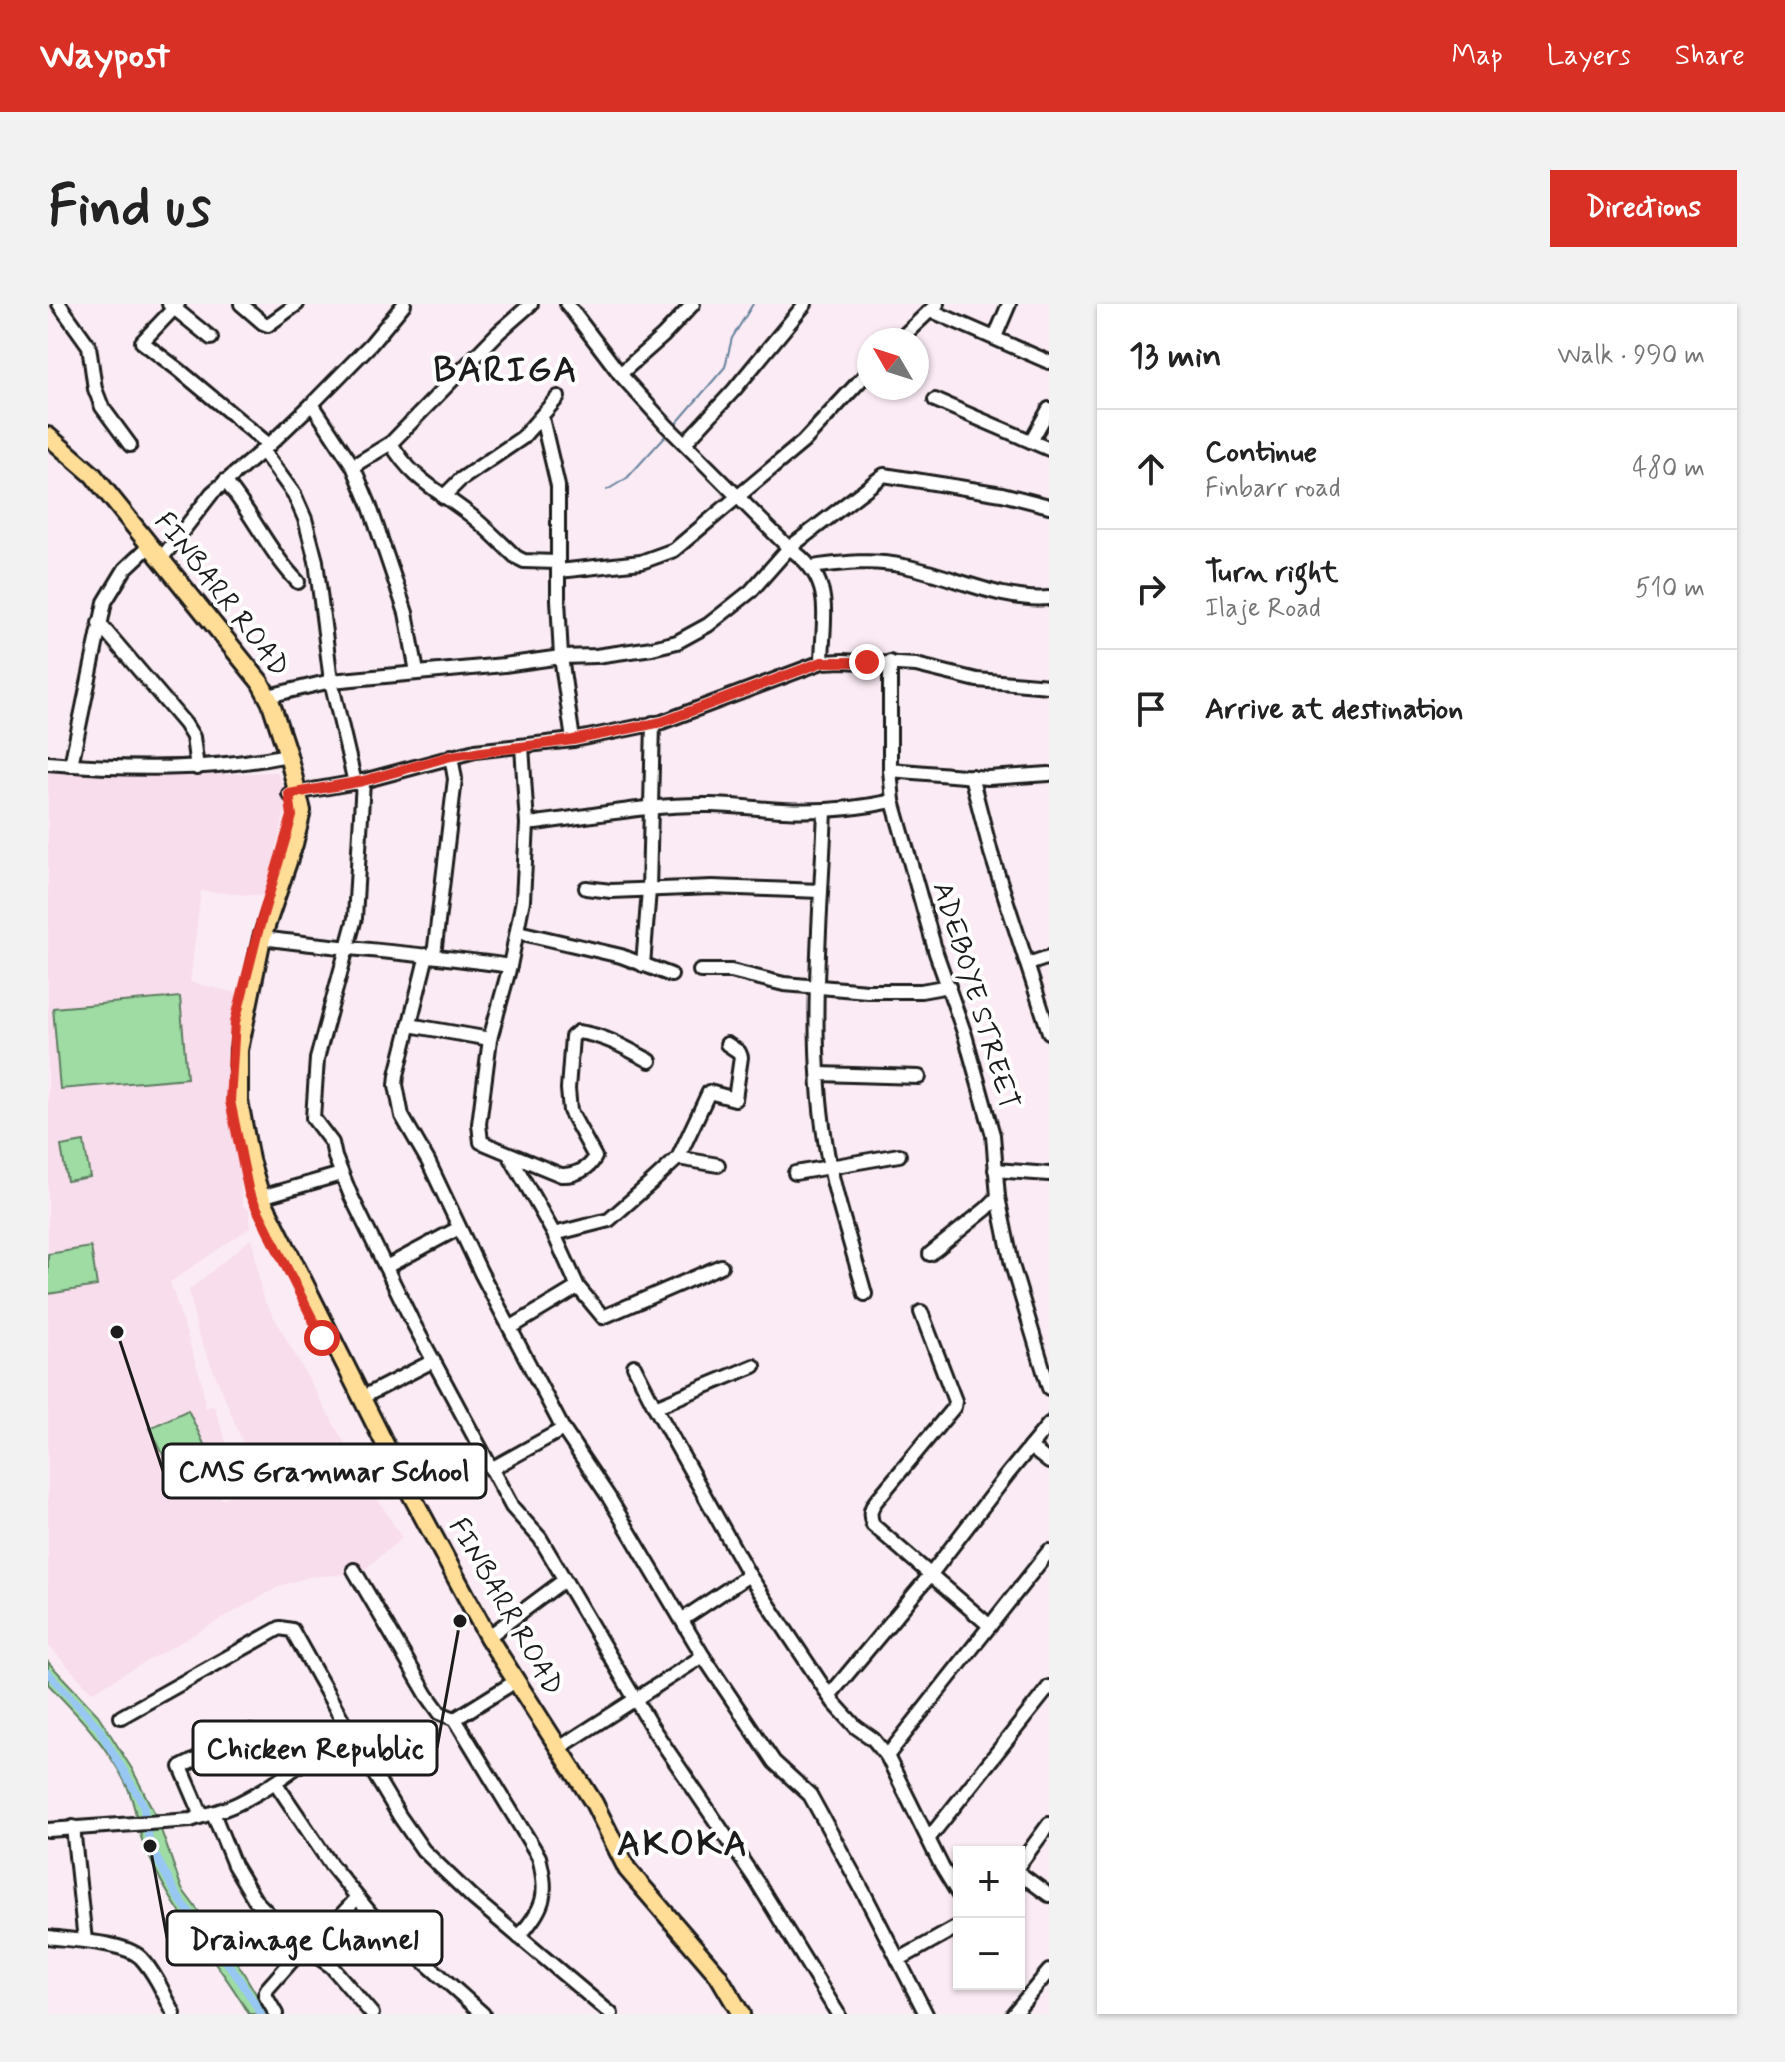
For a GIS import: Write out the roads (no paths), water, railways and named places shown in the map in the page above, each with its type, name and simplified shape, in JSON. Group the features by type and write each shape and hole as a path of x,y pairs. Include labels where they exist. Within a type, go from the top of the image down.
{"main road":[{"name":"FINBARR ROAD","path":"49,442 88,479 237,663 252,685 284,756"},
{"name":"FINBARR ROAD","path":"49,442 93,475 243,659 268,696 301,821 262,938 243,1025 239,1101 244,1134 261,1197 453,1583 594,1803 627,1869 718,1975 741,2014"},
{"name":"FINBARR ROAD","path":"294,794 292,816 235,1022 230,1101 249,1193 354,1404 508,1686 585,1807 619,1874 711,1979 731,2014"}],"street":[{"path":"59,304 89,346 95,389 102,407 130,445"},
{"path":"241,304 268,325 297,304"},
{"path":"161,559 212,493 312,404 371,344 404,304"},
{"path":"353,466 391,443 499,332 531,304"},
{"path":"567,304 620,374 666,425 789,548 812,567 823,598 822,662"},
{"path":"620,374 693,304"},
{"path":"682,441 734,390 805,304"},
{"path":"995,337 1009,304"},
{"path":"211,338 173,305 142,342 179,370 266,448 294,494 305,519 316,561 331,681 359,782 355,918 317,1059 311,1111 316,1124 327,1133 332,1143 341,1174 433,1361 512,1507 540,1538 635,1699 757,1882 838,2014"},
{"path":"912,328 934,308 1049,362"},
{"path":"391,443 410,470 524,561 559,566 641,562 674,550 738,498 803,442 857,384"},
{"path":"443,497 460,480 522,438 558,397"},
{"path":"935,400 1049,449"},
{"path":"312,404 353,466 380,534 406,613 417,672"},
{"path":"1031,441 1049,409"},
{"path":"542,418 558,486 561,657 573,740"},
{"path":"268,696 331,681 652,648 693,635 751,591 789,548 884,475 1002,494 1049,506"},
{"path":"225,481 246,507 277,558 298,582"},
{"path":"71,765 99,623 114,584 144,551"},
{"path":"812,567 861,561 889,563 1048,602"},
{"path":"99,623 185,724 193,737 197,768"},
{"path":"294,794 359,782 451,756 573,740 653,723 822,662 890,662 977,680 1049,686"},
{"name":"ADEBOYE STREET","path":"890,662 893,801 936,953 965,1035 993,1135 998,1197 1023,1306 1049,1388"},
{"path":"643,965 649,890 653,723"},
{"path":"522,746 526,866 518,932 490,1039 480,1138 485,1145 510,1156 569,1176 594,1161 595,1157 574,1122 569,1100 572,1037 576,1033 589,1033 650,1061"},
{"path":"48,763 197,768 284,756"},
{"path":"451,756 455,779 431,955 409,1025 396,1085 402,1116 428,1161 459,1228 563,1429 703,1656 774,1762 810,1795 926,2014"},
{"path":"890,770 988,778 1049,774"},
{"path":"971,776 991,853 1049,1032"},
{"path":"527,824 652,808 710,805 825,810 861,808 893,801"},
{"path":"825,810 817,986 821,1110 830,1167 865,1294"},
{"path":"586,888 649,890 712,887 821,891"},
{"path":"518,932 621,956 671,975"},
{"path":"262,938 510,966"},
{"path":"1028,964 1049,957"},
{"path":"700,971 731,971 761,980 900,992 949,986"},
{"path":"409,1025 490,1039"},
{"path":"554,1234 609,1220 678,1158 709,1092 732,1100 737,1095 741,1057 727,1044"},
{"path":"819,1074 919,1077"},
{"path":"795,1173 899,1155"},
{"path":"510,1156 554,1234 578,1287 603,1317 721,1266"},
{"path":"678,1158 718,1165"},
{"path":"995,1170 1049,1174"},
{"path":"261,1197 341,1174"},
{"path":"930,1254 998,1197"},
{"path":"386,1267 459,1228"},
{"path":"510,1328 578,1287"},
{"path":"921,1312 955,1401 954,1407 876,1501 870,1513 873,1525 990,1626"},
{"path":"361,1398 433,1361"},
{"path":"634,1366 749,1575 829,1696 887,1756 953,1885"},
{"path":"655,1407 754,1366"},
{"path":"829,1696 927,1571 1049,1424"},
{"path":"491,1469 563,1429"},
{"path":"1030,1447 1049,1462"},
{"path":"887,1756 1049,1551"},
{"path":"354,1570 399,1651 435,1706 446,1717 455,1719 508,1686"},
{"path":"683,1619 749,1575"},
{"path":"488,1637 563,1581"},
{"path":"121,1717 280,1628 287,1628 298,1638 348,1730 423,1850 593,2009 611,2014"},
{"path":"559,1748 703,1656"},
{"path":"929,1838 1049,1687"},
{"path":"455,1719 539,1857 543,1880 542,1903 538,1914 519,1937"},
{"path":"48,1830 191,1820 207,1815 238,1804 275,1782 348,1730"},
{"path":"251,1732 181,1767 255,1900 274,1921 331,1966 372,2014"},
{"path":"275,1782 310,1837 371,1914 480,2013"},
{"path":"1025,1857 1049,1824"},
{"path":"73,1827 85,1941"},
{"path":"1025,1877 1049,1895"},
{"path":"276,2014 265,1995 267,1989 357,1898"},
{"path":"898,1960 953,1929"},
{"path":"48,1937 115,1947 139,1956 174,2014"},
{"path":"1013,2014 1049,1971"}],"waterway":[{"path":"675,425 725,367 732,338 753,304"},
{"path":"607,490 627,478 668,433"},
{"path":"936,1558 1049,1413"},
{"path":"48,1673 98,1727 143,1804 150,1846 178,1897 240,1980 261,2014"}],"place":[{"name":"CMS Grammar School","path":"117,1332"},
{"name":"Chicken Republic","path":"460,1621"},
{"name":"Drainage Channel","path":"150,1846"}],"district":[{"name":"BARIGA","path":"506,371"},
{"name":"AKOKA","path":"683,1845"}]}
